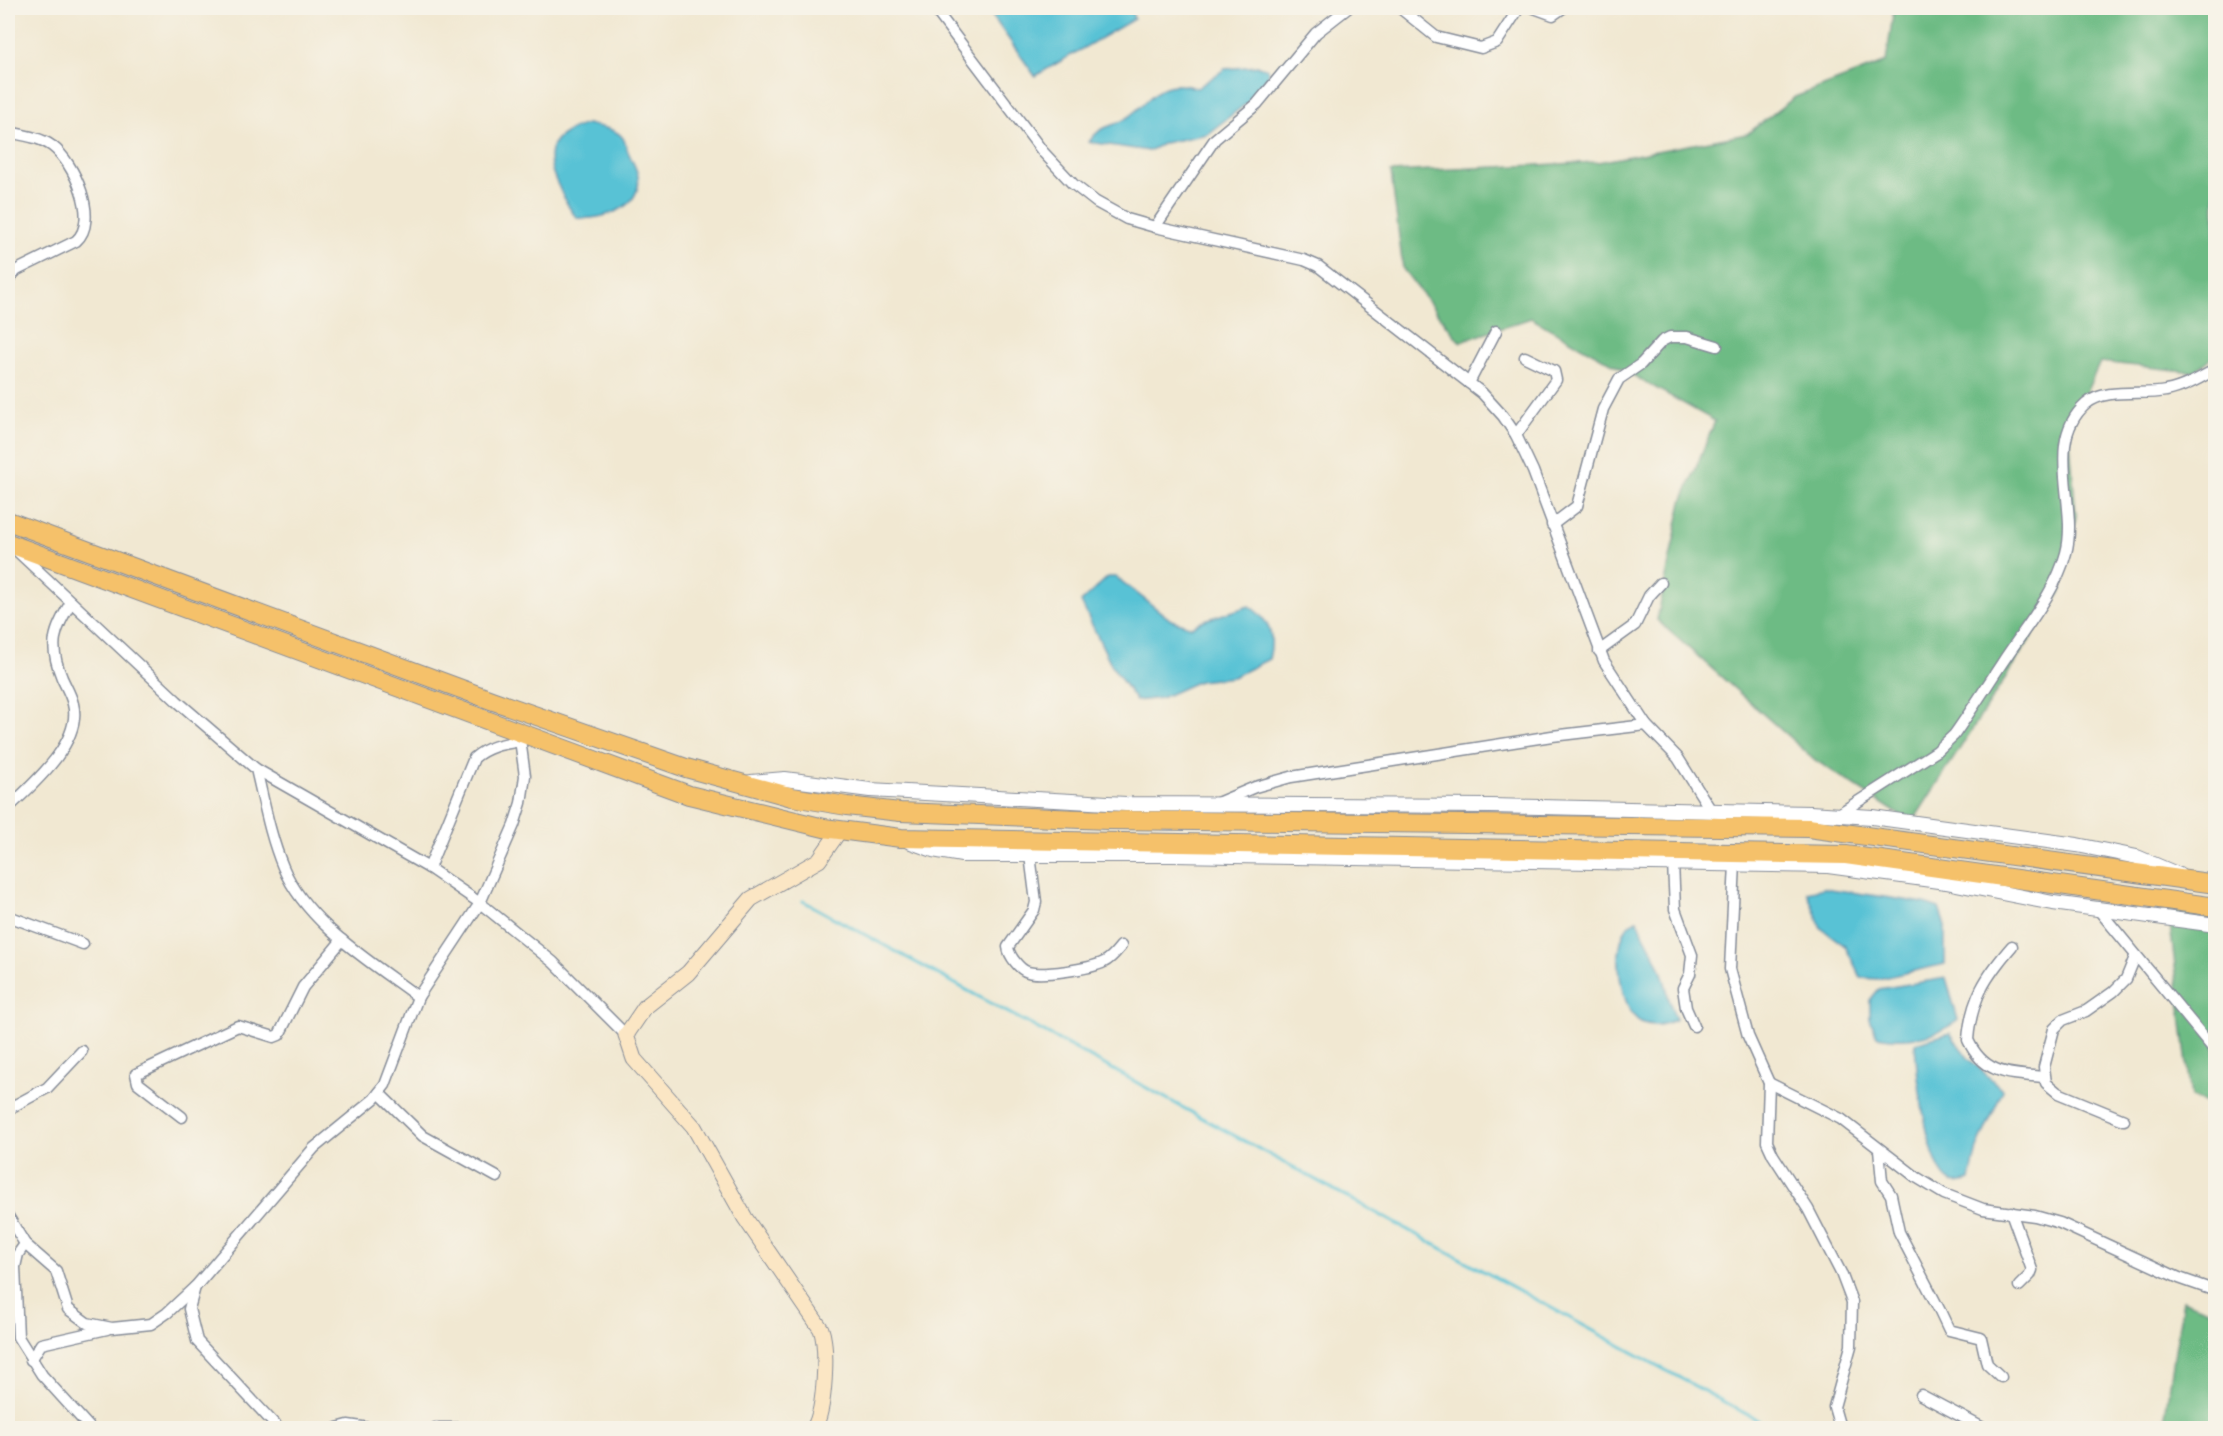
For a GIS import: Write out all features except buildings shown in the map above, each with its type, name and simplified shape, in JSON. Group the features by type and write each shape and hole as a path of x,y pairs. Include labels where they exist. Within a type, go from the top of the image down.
{"highway":[{"path":"8,521 491,700 686,768 792,797 846,806 935,813 1108,820 1808,828 2216,884"},
{"path":"9,544 520,736 689,795 770,816 840,830 901,838 1846,855 2216,907"}],"main road":[{"path":"819,1426 825,1347 821,1329 745,1218 693,1127 634,1059 626,1035 645,1007 688,973 751,899 819,860 840,830"}],"street":[{"path":"934,8 1043,152 1073,184 1096,202 1128,219 1155,227 1304,260 1318,266 1470,383 1503,416 1516,435 1533,471 1552,525 1573,574 1599,651 1646,725 1678,758 1710,809"},
{"path":"1155,227 1215,139 1257,104 1316,33 1348,8"},
{"path":"1400,8 1436,37 1481,48 1497,42 1519,8"},
{"path":"1534,8 1553,15 1563,8"},
{"path":"8,132 41,140 63,157 74,174 85,207 87,221 84,235 76,241 17,270 8,279"},
{"path":"1470,383 1496,331"},
{"path":"1552,525 1572,510 1579,500 1603,409 1620,379 1641,364 1662,341 1670,337 1687,337 1717,346"},
{"path":"1516,435 1556,380 1554,371 1525,357"},
{"path":"1837,815 1936,751 1954,735 2037,612 2066,555 2071,532 2064,462 2066,443 2073,419 2086,403 2118,394 2168,391 2216,369"},
{"path":"9,544 177,701 256,769 429,868 480,903 553,962 626,1035"},
{"path":"1599,651 1629,631 1640,616 1649,596 1661,583"},
{"path":"8,808 47,771 71,733 74,705 55,659 54,632 71,602"},
{"path":"1213,804 1255,786 1292,777 1552,736 1646,725"},
{"path":"31,1360 41,1344 112,1328 151,1324 168,1313 195,1286 314,1148 379,1093 392,1070 418,997 480,903 521,803 525,776 520,736 484,750 474,758 429,868"},
{"path":"256,769 275,845 294,887 342,940 418,997"},
{"path":"740,783 785,779 848,788 914,793 1126,804 1710,809 1837,815 2097,849 2137,857 2185,878"},
{"path":"901,838 948,854 1735,863 1870,871 2098,909 2216,925"},
{"path":"1030,855 1036,902 1034,910 1008,947 1011,956 1024,971 1035,973 1093,966 1103,963 1121,946"},
{"path":"1673,863 1675,909 1692,955 1690,974 1683,988 1686,1008 1694,1026"},
{"path":"1735,863 1730,969 1748,1036 1768,1083 1767,1142 1808,1209 1841,1273 1852,1302 1851,1346 1834,1407 1840,1428"},
{"path":"2098,909 2135,957 2216,1052"},
{"path":"8,916 83,944"},
{"path":"182,1117 138,1083 136,1074 238,1026 274,1037 279,1035 303,987 342,940"},
{"path":"2012,946 1989,972 1977,994 1968,1040 1980,1061 1992,1068 2009,1074 2044,1077"},
{"path":"2124,1120 2058,1093 2046,1083 2044,1077 2054,1029 2063,1020 2086,1011 2113,992 2126,979 2135,957"},
{"path":"8,1109 47,1088 82,1051"},
{"path":"1768,1083 1841,1119 1916,1177 1944,1194 1983,1209 2060,1222 2179,1278 2216,1291"},
{"path":"379,1093 423,1136 497,1177"},
{"path":"1879,1149 1882,1181 1891,1195 1899,1232 1940,1311 1942,1321 1948,1330 1981,1338 1987,1364 2001,1377"},
{"path":"2011,1212 2032,1270 2019,1286"},
{"path":"8,1216 25,1244 56,1271 65,1301 72,1314 87,1323 112,1328"},
{"path":"25,1244 18,1254 15,1267 16,1329 20,1343 31,1360 90,1428"},
{"path":"195,1286 189,1309 197,1341 278,1428"},
{"path":"1921,1395 1983,1428"},
{"path":"337,1428 348,1425 369,1428"},
{"path":"435,1428 462,1428"}],"green space":[{"path":"1894,8 2215,8 2215,355 2194,372 2100,362 2069,430 2076,516 2061,591 1912,823 1815,760 1657,620 1682,502 1715,421 1531,318 1460,342 1403,269 1391,172 1598,162 1747,134 1795,97 1886,62"},
{"path":"2167,900 2215,910 2215,1106 2191,1097"},
{"path":"2183,1300 2215,1313 2215,1428 2163,1428"}],"water":[{"path":"1002,8 1131,8 1134,19 1035,76 991,14"},
{"path":"1258,66 1268,69 1269,74 1256,96 1207,134 1164,143 1149,151 1089,142 1103,128 1122,121 1165,87 1184,85 1197,88 1225,69"},
{"path":"587,124 611,130 622,137 639,180 633,198 620,209 594,218 577,218 567,205 556,181 550,160 551,151 559,138 566,132"},
{"path":"1108,577 1116,577 1171,620 1192,627 1202,621 1249,606 1262,617 1269,629 1271,650 1269,659 1233,677 1199,681 1161,698 1136,701 1112,666 1081,602"},
{"path":"1824,888 1924,903 1939,908 1945,926 1945,964 1878,979 1861,978 1845,946 1821,928 1807,892"},
{"path":"1637,920 1660,966 1676,1019 1664,1024 1650,1025 1641,1022 1627,1004 1622,989 1619,955 1622,939 1627,927"},
{"path":"1946,978 1958,1020 1940,1031 1919,1037 1877,1036 1870,1019 1870,1000 1879,989"},
{"path":"1950,1033 1968,1058 2003,1090 1977,1148 1970,1180 1959,1183 1952,1182 1943,1175 1930,1141 1924,1119 1915,1043"}],"waterway":[{"path":"803,901 1772,1428"}]}
